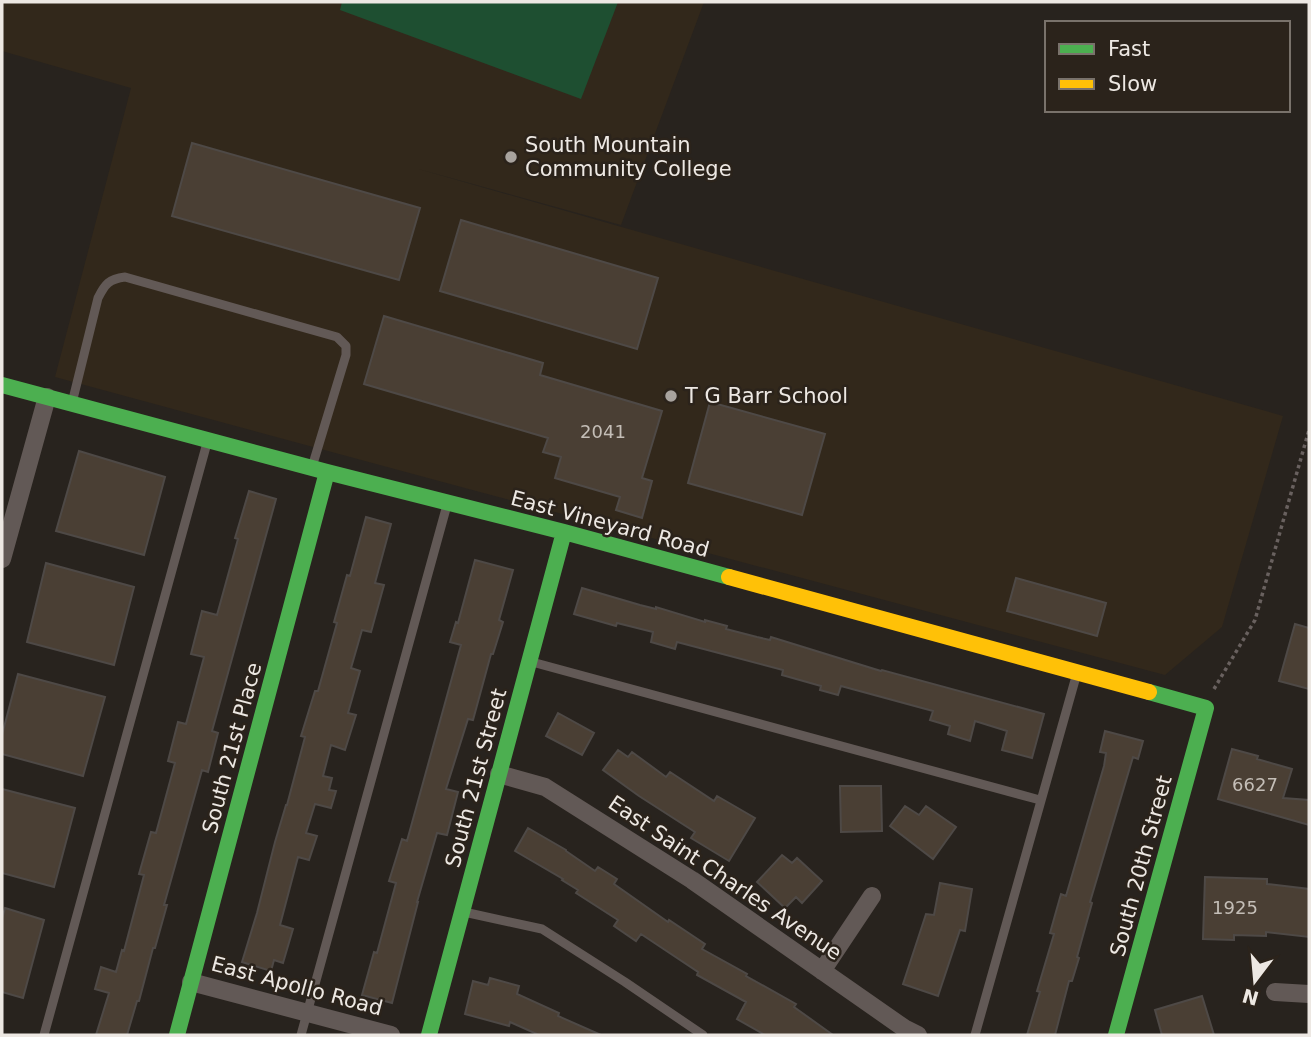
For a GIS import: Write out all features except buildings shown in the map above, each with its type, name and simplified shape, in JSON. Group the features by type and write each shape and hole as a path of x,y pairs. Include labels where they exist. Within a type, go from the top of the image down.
{"street":[{"name":"East Vineyard Road","path":"2,385 564,532 1206,708"},
{"path":"2,559 47,397"},
{"name":"South 21st Place","path":"177,1035 319,470"},
{"name":"South 21st Street","path":"429,1035 564,532"},
{"name":"South 20th Street","path":"1116,1035 1206,708"},
{"name":"East Saint Charles Avenue","path":"499,774 545,787 692,880 904,1028 918,1035"},
{"path":"822,971 872,896"},
{"name":"East Apollo Road","path":"191,982 391,1035"},
{"path":"1275,992 1309,994"}],"lane":[{"path":"72,403 98,298 104,285 114,278 125,277 337,337 346,346 346,355 319,470"},
{"path":"44,1035 208,440"},
{"path":"301,1035 447,503"},
{"path":"529,661 1040,800"},
{"path":"975,1035 1077,672"},
{"path":"462,912 542,929 703,1035"}],"path":[{"path":"1206,708 1216,685 1255,620 1309,430"}],"shaded area":[{"name":"T G Barr School","path":"2,2 704,2 621,225 415,168 1283,416 1222,627 1165,675 55,377 131,88 2,51"}],"green space":[{"path":"342,2 618,2 581,99 340,10"}],"traffic: fast":[{"path":"2,385 729,577"},
{"path":"177,1035 327,472"},
{"path":"429,1035 564,532"},
{"path":"1116,1035 1206,708 1149,692"}],"traffic: slow":[{"path":"729,577 1149,692"}],"place":[{"name":"South Mountain Community College","path":"511,157"},
{"name":"T G Barr School","path":"671,396"}]}
